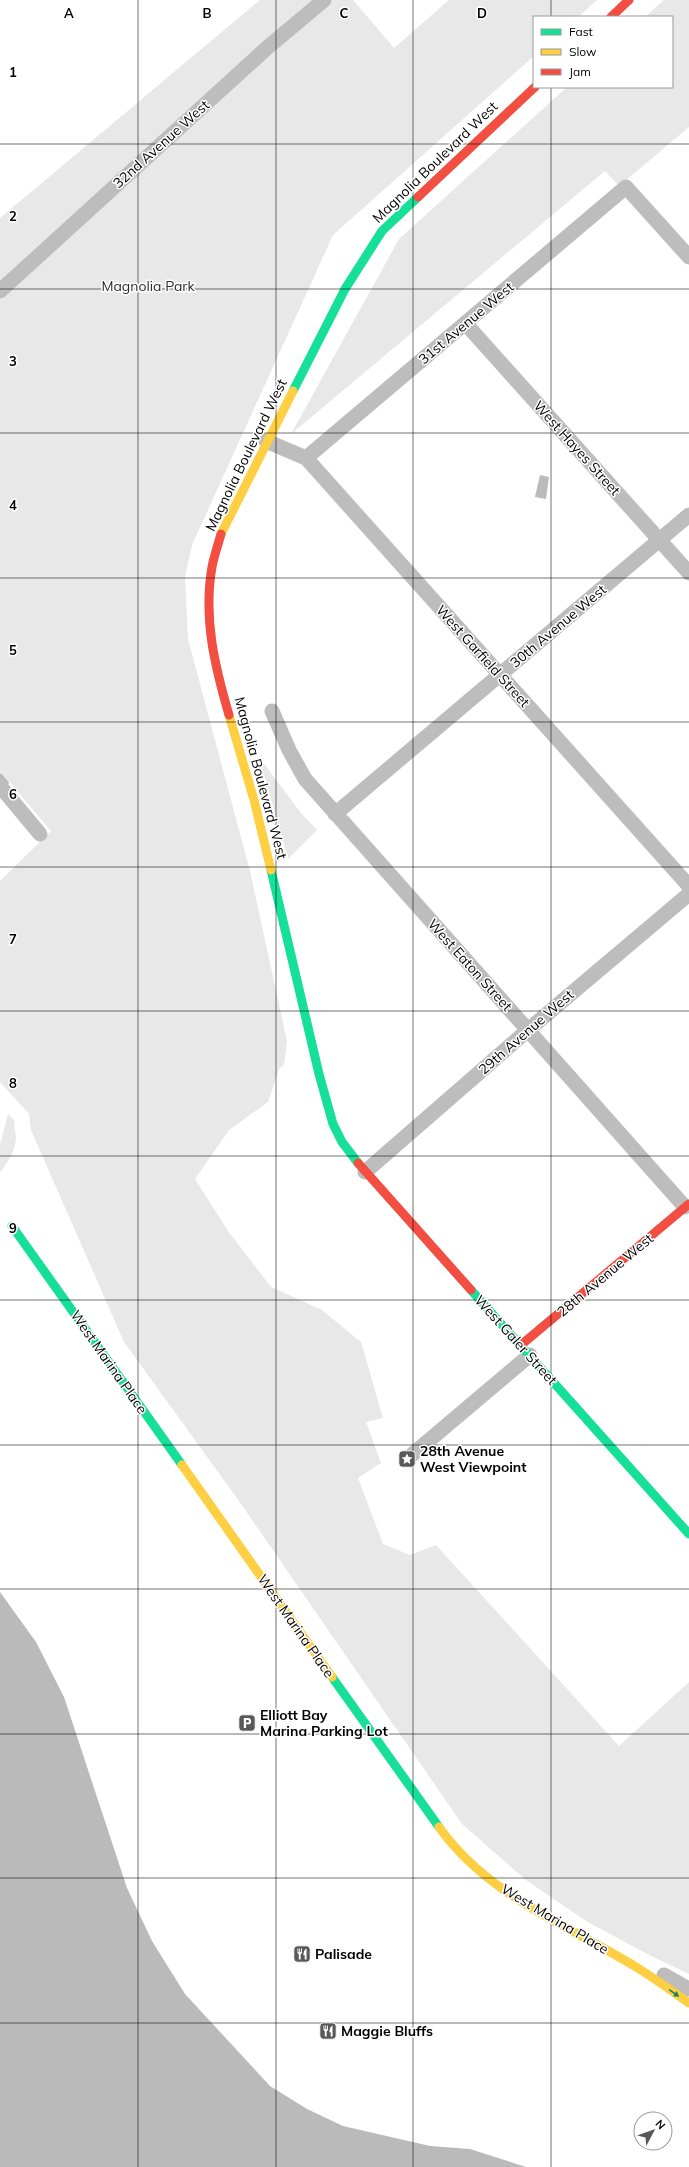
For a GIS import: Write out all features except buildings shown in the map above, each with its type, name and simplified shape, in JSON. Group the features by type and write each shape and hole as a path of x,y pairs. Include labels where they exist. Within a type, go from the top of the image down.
{"main road":[{"path":"612,16 629,0"},
{"name":"Magnolia Boulevard West","path":"344,1144 333,1124 319,1074 254,800 215,666 210,635 209,601 212,570 222,531 266,441 345,289 382,231 534,88"},
{"name":"West Galer Street","path":"344,1144 365,1172 526,1350 689,1534"},
{"name":"28th Avenue West","path":"526,1350 687,1205"},
{"name":"West Marina Place","path":"12,1226 446,1837 475,1867 512,1897 637,1966 689,2003"},
{"path":"680,1523 689,1516"}],"street":[{"name":"32nd Avenue West","path":"0,290 268,47 324,0"},
{"name":"31st Avenue West","path":"306,458 626,187 689,257"},
{"name":"West Hayes Street","path":"465,323 689,573"},
{"name":"West Garfield Street","path":"266,441 306,458 689,886"},
{"name":"30th Avenue West","path":"335,814 500,676 689,514"},
{"name":"West Eaton Street","path":"272,711 289,750 305,779 528,1030 687,1205"},
{"path":"0,786 40,834"},
{"name":"29th Avenue West","path":"365,1172 528,1030 689,894"},
{"name":"28th Avenue West","path":"408,1459 526,1350"},
{"name":"West Marina Place","path":"637,1966 665,1976 689,1989"}],"green space":[{"name":"Magnolia Park","path":"260,0 353,0 394,48 449,0 597,0 579,16 533,16 533,57 333,235 192,545 185,577 188,639 250,871 287,1041 284,1065 279,1069 268,1102 229,1130 195,1179 228,1231 271,1287 322,1310 361,1342 383,1418 366,1422 381,1463 358,1478 383,1544 410,1555 436,1545 619,1746 689,1682 689,1974 649,1955 586,1921 526,1880 462,1824 239,1501 124,1342 31,1130 29,1114 0,1082 0,881 51,831 0,771 0,218"},
{"path":"664,0 689,0 689,127 619,186 605,171 291,434 399,239 566,88 673,88 673,16 646,16"},
{"path":"259,757 301,813 317,830 288,859"},
{"path":"8,1114 15,1121 14,1126 16,1142 11,1156 0,1173 0,1145"}],"shaded area":[{"path":"540,475 549,477 546,499 535,497"},
{"path":"0,1592 36,1642 64,1697 127,1888 152,1941 185,1994 270,2086 307,2109 343,2126 430,2146 470,2149 526,2167 0,2167"}],"waterway":[{"path":"0,776 6,783"}],"traffic: fast":[{"path":"293,391 345,289 382,231 418,197"},
{"path":"271,870 319,1074 333,1124 342,1142 358,1163"},
{"path":"12,1226 182,1465"},
{"path":"471,1290 689,1534"},
{"path":"332,1677 439,1827"}],"traffic: slow":[{"path":"221,534 293,391"},
{"path":"229,715 254,800 271,870"},
{"path":"182,1465 332,1677"},
{"path":"439,1827 458,1851 480,1872 504,1890 530,1907 636,1967 689,2003"}],"traffic: jam":[{"path":"612,16 629,0"},
{"path":"418,197 534,88"},
{"path":"221,534 212,567 209,605 215,661 229,715"},
{"path":"358,1163 471,1290"},
{"path":"521,1345 689,1204"}],"place":[{"name":"28th Avenue West Viewpoint","path":"407,1459"},
{"name":"Elliott Bay Marina Parking Lot","path":"247,1723"},
{"name":"Palisade","path":"302,1954"},
{"name":"Maggie Bluffs","path":"328,2031"}]}
